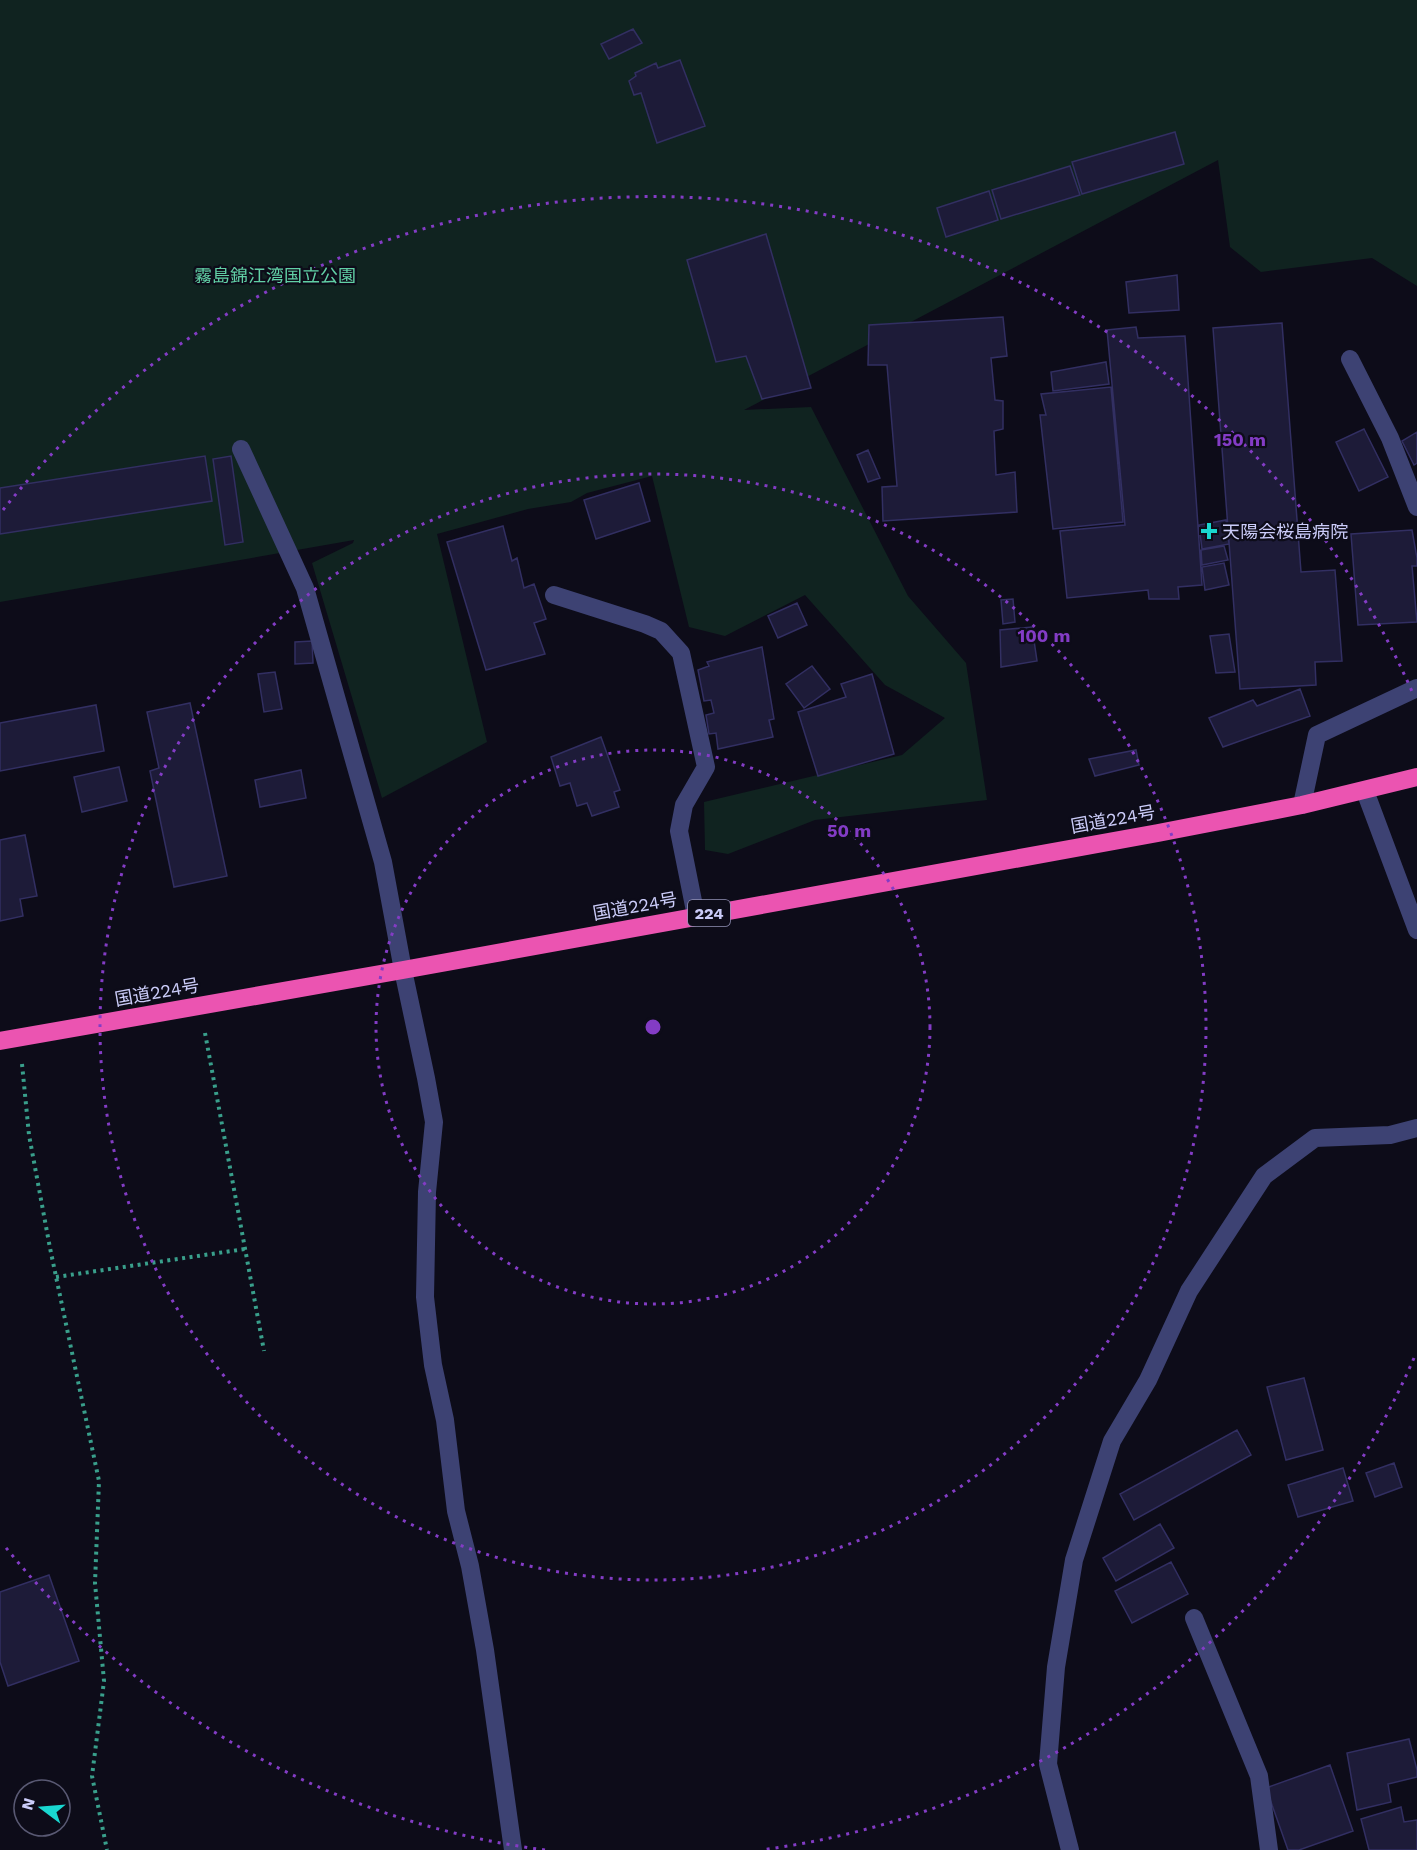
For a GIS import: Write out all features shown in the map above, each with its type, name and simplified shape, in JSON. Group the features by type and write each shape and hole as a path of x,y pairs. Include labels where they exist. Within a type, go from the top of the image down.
{"highway":[{"name":"国道224号","path":"0,1041 1302,806 1417,777"}],"street":[{"path":"1350,359 1390,438 1417,507"},
{"path":"241,449 305,588 383,862 434,1122 427,1192 425,1297 433,1365 445,1420 456,1511 470,1566 485,1650 513,1850"},
{"path":"554,595 661,631 681,653 706,767 684,805 679,831 696,916"},
{"path":"1302,806 1317,735 1417,688"},
{"path":"1365,791 1417,930"},
{"path":"1070,1850 1048,1764 1056,1667 1074,1560 1112,1441 1148,1380 1189,1291 1264,1176 1315,1138 1390,1135 1417,1128"},
{"path":"1194,1618 1259,1776 1269,1850"}],"path":[{"path":"200,1005 264,1350"},
{"path":"20,1037 29,1135 99,1481 95,1582 104,1681 92,1776 107,1850"},
{"path":"56,1277 245,1250"}],"green space":[{"name":"霧島錦江湾国立公園","path":"0,0 1417,0 1417,286 1372,258 1261,272 1230,247 1218,160 744,410 811,407 908,596 966,663 987,800 815,820 728,854 705,850 704,802 902,755 945,718 885,685 805,595 725,636 689,627 652,476 587,493 571,502 528,509 437,534 487,742 382,798 312,563 353,543 354,540 0,602"}],"building":[{"path":"633,29 642,43 609,59 601,44"},
{"path":"680,60 705,126 657,143 641,93 634,95 629,81 636,76 635,73 656,63 658,68"},
{"path":"1175,132 1184,164 1082,194 1072,162"},
{"path":"1070,166 1080,195 1001,219 992,190"},
{"path":"989,191 998,220 946,237 937,208"},
{"path":"766,234 811,388 762,399 746,356 716,362 687,260"},
{"path":"1177,275 1179,310 1129,313 1126,282"},
{"path":"1003,317 1007,356 991,358 995,400 1003,401 1003,429 994,431 996,475 1015,472 1017,512 883,521 882,487 897,486 887,365 868,365 869,325"},
{"path":"1282,323 1301,572 1335,570 1342,661 1315,662 1316,685 1240,689 1213,328"},
{"path":"1136,327 1138,338 1185,336 1202,585 1178,587 1179,599 1149,599 1148,590 1067,598 1060,531 1125,525 1107,330"},
{"path":"1106,362 1109,384 1053,391 1051,372"},
{"path":"1111,387 1123,522 1053,529 1040,415 1046,415 1041,394"},
{"path":"1364,429 1388,477 1359,491 1336,442"},
{"path":"1417,432 1417,463 1414,465 1402,441"},
{"path":"868,450 880,478 868,482 857,455"},
{"path":"205,456 212,501 0,534 0,488"},
{"path":"231,456 243,542 225,545 213,459"},
{"path":"639,483 650,521 596,539 584,500"},
{"path":"1226,520 1229,544 1202,549 1199,525"},
{"path":"503,526 512,561 517,558 524,588 534,584 546,619 534,623 545,654 486,670 447,542"},
{"path":"1412,530 1417,558 1417,566 1412,566 1417,622 1358,625 1351,534"},
{"path":"1224,546 1228,560 1202,565 1201,550"},
{"path":"1224,563 1229,585 1205,590 1202,567"},
{"path":"1013,599 1015,622 1003,624 1001,600"},
{"path":"797,603 807,625 778,638 768,616"},
{"path":"1032,627 1037,661 1001,667 1000,630"},
{"path":"1229,634 1235,672 1216,673 1210,636"},
{"path":"312,641 313,663 295,664 295,642"},
{"path":"762,647 774,719 769,720 773,737 718,749 716,733 709,734 706,715 714,713 711,700 704,701 698,670 709,666 707,662"},
{"path":"812,666 830,689 804,708 786,684"},
{"path":"275,672 282,709 264,712 258,674"},
{"path":"872,674 894,754 818,776 798,712 846,697 841,684"},
{"path":"1300,689 1310,716 1223,747 1209,718 1253,700 1257,706"},
{"path":"190,703 227,876 174,887 150,771 159,768 147,712"},
{"path":"96,705 104,751 0,771 0,723"},
{"path":"601,737 620,790 614,792 619,807 592,816 587,803 577,806 570,783 560,786 551,757"},
{"path":"1136,750 1139,765 1095,776 1089,759"},
{"path":"119,767 127,801 82,812 74,777"},
{"path":"301,770 306,798 260,807 255,780"},
{"path":"25,835 37,896 20,899 23,916 0,921 0,840"},
{"path":"1304,1378 1323,1450 1286,1460 1267,1387"},
{"path":"1237,1430 1251,1455 1134,1520 1120,1494"},
{"path":"1394,1463 1402,1487 1375,1497 1366,1473"},
{"path":"1343,1468 1353,1501 1298,1517 1288,1485"},
{"path":"1160,1524 1174,1548 1116,1581 1103,1558"},
{"path":"1171,1562 1188,1594 1132,1623 1115,1591"},
{"path":"49,1575 79,1661 8,1686 0,1662 0,1592"},
{"path":"1409,1739 1417,1777 1388,1784 1391,1802 1357,1810 1347,1753"},
{"path":"1330,1765 1353,1831 1299,1850 1288,1850 1266,1788"},
{"path":"1401,1807 1404,1822 1417,1820 1417,1850 1369,1850 1361,1819"}],"place":[{"name":"天陽会桜島病院","path":"1209,531"}]}
